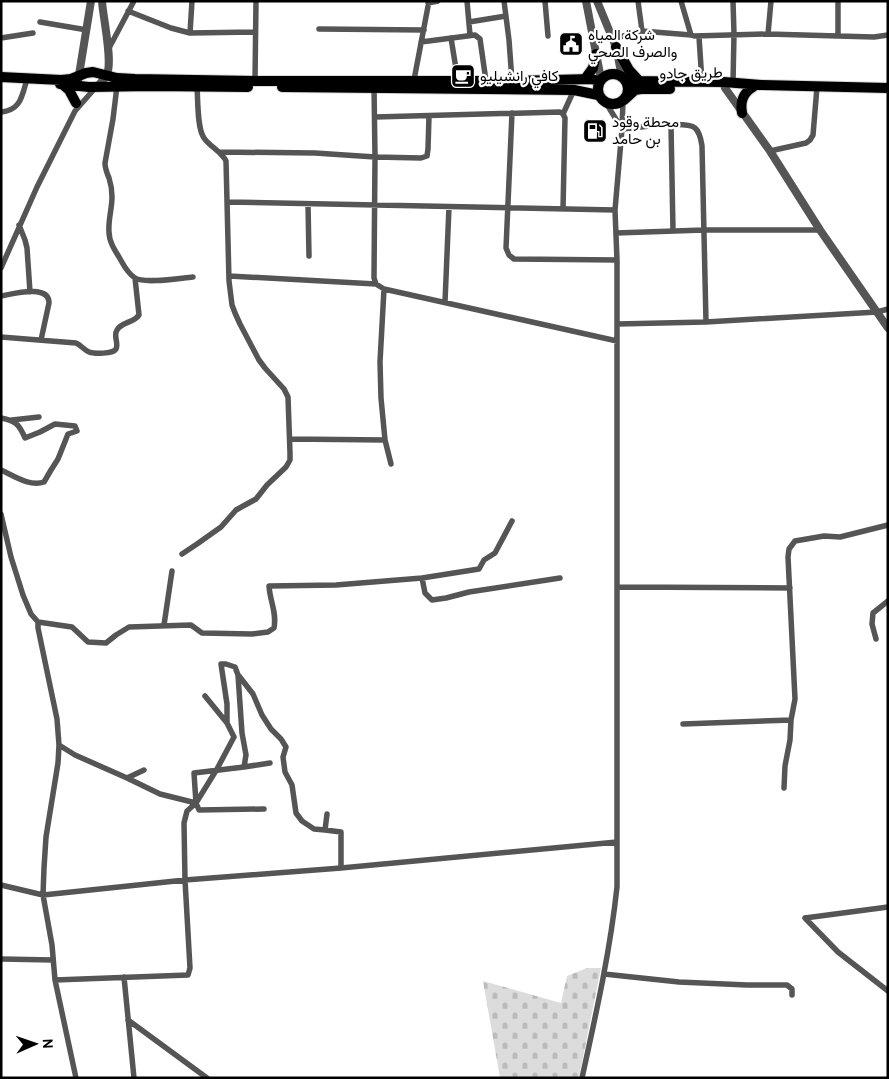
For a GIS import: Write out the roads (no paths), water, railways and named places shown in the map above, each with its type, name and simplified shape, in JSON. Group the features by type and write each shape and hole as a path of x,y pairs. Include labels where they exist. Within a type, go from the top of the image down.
{"highway":[{"path":"614,43 629,70 640,82"},
{"path":"585,79 593,68 596,54"},
{"path":"63,85 78,81 86,73 93,72 117,78 135,79 255,80 574,90 598,95"},
{"path":"611,74 624,79 628,92 624,100 613,105 606,103 600,98 597,88 600,80 611,74"},
{"path":"1,77 68,80 97,86 197,87 374,84 414,80 600,80"},
{"name":"طريق جادو","path":"624,79 640,82 702,82 757,86 888,88"},
{"path":"47,80 63,85 68,90 76,107"},
{"name":"طريق جادو","path":"624,100 635,90 641,89 727,84"},
{"path":"742,113 741,107 744,95 748,90 757,86"}],"street":[{"path":"76,107 78,81 91,1"},
{"path":"1,268 19,225 76,107 107,75 109,66 108,51 102,1"},
{"path":"108,51 134,1"},
{"path":"190,33 192,1"},
{"path":"255,80 256,1"},
{"path":"414,80 429,2 438,1"},
{"path":"467,1 470,35"},
{"path":"504,1 512,81"},
{"path":"545,1 548,36"},
{"path":"586,1 600,80"},
{"path":"597,1 614,43 624,79"},
{"path":"638,1 642,31"},
{"path":"681,1 691,35"},
{"path":"732,1 734,34 727,84 742,113 888,328"},
{"path":"768,34 771,1"},
{"path":"838,1 838,36"},
{"path":"128,11 190,33 255,32"},
{"path":"469,22 506,16"},
{"path":"40,22 87,30"},
{"path":"319,30 424,30"},
{"path":"614,43 642,31 699,37 734,34 874,37 888,35"},
{"path":"1,38 33,33"},
{"path":"421,42 475,35 480,39 486,81"},
{"path":"699,37 702,82"},
{"path":"451,38 458,81"},
{"path":"1,112 12,110 20,102 26,79"},
{"path":"374,84 374,278 376,284"},
{"path":"117,86 105,163 112,196 112,210 108,230 113,247 129,273 135,278 157,280 193,277"},
{"path":"182,554 221,527 236,510 256,499 290,460 288,397 284,388 259,360 232,305 229,276 226,161 224,156 207,142 201,133 197,87"},
{"path":"770,152 806,144 810,140 813,135 817,87"},
{"path":"563,209 564,114 574,90"},
{"path":"582,1078 604,974 617,887 616,210 624,100"},
{"path":"606,103 622,129"},
{"path":"375,117 560,112 564,114"},
{"path":"512,113 506,248 508,255 514,259 617,260"},
{"path":"219,152 315,153 422,158 426,156 428,148 429,116"},
{"path":"622,129 671,125 694,126 697,130 702,146 706,322"},
{"path":"671,125 673,231"},
{"path":"227,202 616,210"},
{"path":"308,204 309,256"},
{"path":"445,302 449,207"},
{"path":"19,225 27,248 30,292"},
{"path":"616,233 704,230 820,230"},
{"path":"229,276 376,284 384,289 617,341"},
{"path":"1,336 76,343 90,352 114,351 116,349 116,331 118,328 136,319 139,315 135,278"},
{"path":"384,289 380,362 385,440 391,464"},
{"path":"1,296 30,292 46,294 49,298 41,340"},
{"path":"617,324 706,322 877,312 888,309"},
{"path":"1,418 12,420 39,417"},
{"path":"1,470 37,485 44,482 58,459 68,434 77,431 75,426 55,424 25,438 20,426 12,420"},
{"path":"290,439 385,440"},
{"path":"1,514 11,557 31,614 38,622 72,627 88,642 106,643 128,627 190,625 202,633 252,634 268,632 274,628 276,618 269,586 336,585 422,578 479,569 484,560 495,553 512,521"},
{"path":"784,788 785,766 795,699 791,644 789,549 795,541 824,536 840,537 888,525"},
{"path":"164,625 172,570"},
{"path":"422,578 425,593 432,600 469,592 560,578"},
{"path":"617,587 790,588"},
{"path":"876,639 871,618 873,613 888,602"},
{"path":"38,622 57,718 59,745 57,774 46,837 44,895 55,980 76,1078"},
{"path":"228,723 221,664 234,667 253,694 271,730 281,739 286,747 284,772 292,785 296,813 302,821 314,829 341,832 341,868"},
{"path":"238,675 242,732 246,755 244,766"},
{"path":"55,980 186,975 189,973 184,823 187,811 196,803 234,737 228,723 205,696"},
{"path":"683,724 791,720"},
{"path":"59,745 75,755 160,794 196,803"},
{"path":"264,809 198,810 194,773 270,763"},
{"path":"127,778 144,770"},
{"path":"325,830 327,814"},
{"path":"1,885 44,895 185,880 341,868 617,842"},
{"path":"888,907 805,918 838,952 888,991"},
{"path":"1,959 53,960"},
{"path":"604,974 689,982 787,985 792,989 792,995"},
{"path":"124,977 134,1078"},
{"path":"128,1020 207,1078"}],"place":[{"name":"شركة المياه والصرف الصحي","path":"571,44"},
{"name":"كافي رانشيليو","path":"463,76"},
{"name":"محطة وقود بن حامد","path":"595,131"}]}
